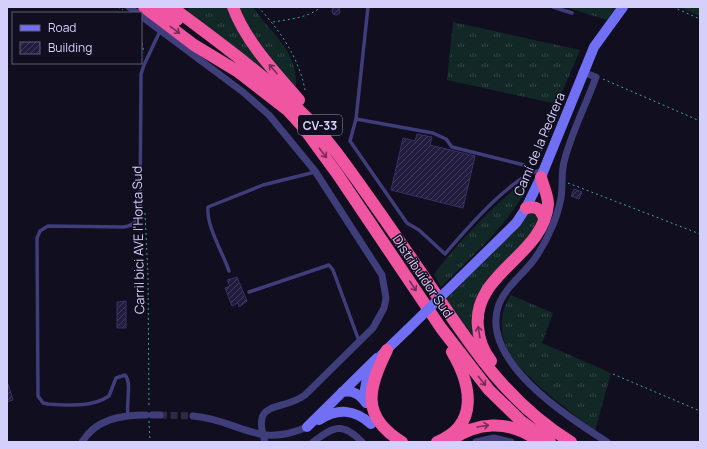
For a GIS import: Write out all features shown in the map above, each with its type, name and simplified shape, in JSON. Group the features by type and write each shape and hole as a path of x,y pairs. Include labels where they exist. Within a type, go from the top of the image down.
{"highway":[{"path":"144,7 194,45 238,70 290,112"},
{"name":"CV-33","path":"160,7 258,82 290,112"},
{"path":"172,7 260,73 307,118 336,152 403,247"},
{"name":"CV-33","path":"233,7 238,19 263,58 340,148 403,247"},
{"name":"Distribuïdor Sud","path":"290,112 338,175 441,328 489,390 522,422 550,442"},
{"path":"540,170 548,199 544,218 527,249 488,287 478,310 477,323 479,336 485,353 500,375 567,440"},
{"path":"526,208 537,207 541,211 544,218"},
{"name":"Distribuïdor Sud","path":"403,247 464,337 497,380 529,412 567,440"},
{"path":"438,442 450,435 462,420 467,408 469,396 464,373 444,339 441,328"},
{"path":"382,356 373,380 371,391 372,406 376,418 383,428 402,442"},
{"path":"364,400 371,424 376,431 389,442"},
{"path":"448,442 472,428 493,425 512,428 526,433 539,442"}],"street":[{"name":"Camí de la Pedrera","path":"382,356 516,223 526,208 540,170 594,47 623,7"},
{"path":"142,17 243,92 269,115 315,172 382,275 385,288 384,308 373,328 324,378 300,399 292,404 271,408 264,413 261,423 265,441"},
{"path":"582,72 596,77 568,149 564,164 561,198 552,226 543,247 506,291 499,304 496,316 499,339 504,352 533,386 574,421 607,442"},
{"path":"307,427 342,392 382,356"},
{"path":"351,412 362,405 367,394 370,378 382,356"},
{"path":"342,392 359,394 364,400 372,419 380,431 390,439 402,442"},
{"path":"193,416 214,420 265,441 287,437 307,427 329,413 340,411 360,415 371,424"},
{"path":"82,442 97,426 108,420 128,415 160,415"},
{"path":"313,442 332,430 341,427 352,432 362,442"},
{"path":"476,442 494,438 511,442"}],"lane":[{"path":"368,7 356,119 350,141 407,223 419,230 445,254 488,208 517,182 527,174 540,170"},
{"path":"554,7 572,13"},
{"path":"128,415 126,402 130,386 125,375 116,378 109,396 96,402 86,404 48,404 43,403 38,396 37,238 40,231 48,226 123,228 132,225 138,219 140,212 141,74 160,31"},
{"path":"356,119 433,134 446,139 452,147 524,165"},
{"path":"229,271 207,212 208,207 263,185 315,172"},
{"path":"249,292 329,265 333,270 360,342"}],"path":[{"path":"258,7 272,22 292,54 305,90"},
{"path":"272,22 305,16 322,7"},
{"path":"673,7 700,19"},
{"path":"142,42 146,60"},
{"path":"596,77 700,120"},
{"path":"540,170 559,104 566,103"},
{"path":"562,181 700,234"},
{"name":"Carril bici AVE l'Horta Sud","path":"145,207 148,276 150,442"},
{"path":"613,374 700,411"}],"green space":[{"path":"188,7 229,7 252,50 271,79 188,13"},
{"path":"237,7 253,7 282,43 292,62 296,86 275,68 262,50"},
{"path":"565,7 616,7 607,20"},
{"path":"679,7 700,7 700,16"},
{"path":"453,22 580,50 557,104 447,80"},
{"path":"520,184 527,188 509,216 488,240 441,287 434,274 475,227"},
{"path":"530,211 539,218 525,244 485,287 476,344 446,300 509,236"},
{"path":"511,295 553,313 542,343 611,373 595,431 561,405 536,383 516,363 509,353 503,338 502,316"}],"building":[{"path":"334,7 338,7 340,11 338,15 334,15 332,13 332,9"},
{"path":"417,134 432,137 430,145 475,156 463,208 391,190 403,138 415,141"},
{"path":"574,189 582,192 579,199 571,196"},
{"path":"237,277 247,301 239,307 238,303 232,306 225,288 230,286 227,280"},
{"path":"126,301 126,328 117,328 117,302"},
{"path":"7,384 13,400 7,402"}],"tunnel":[{"path":"160,415 193,416"}]}
